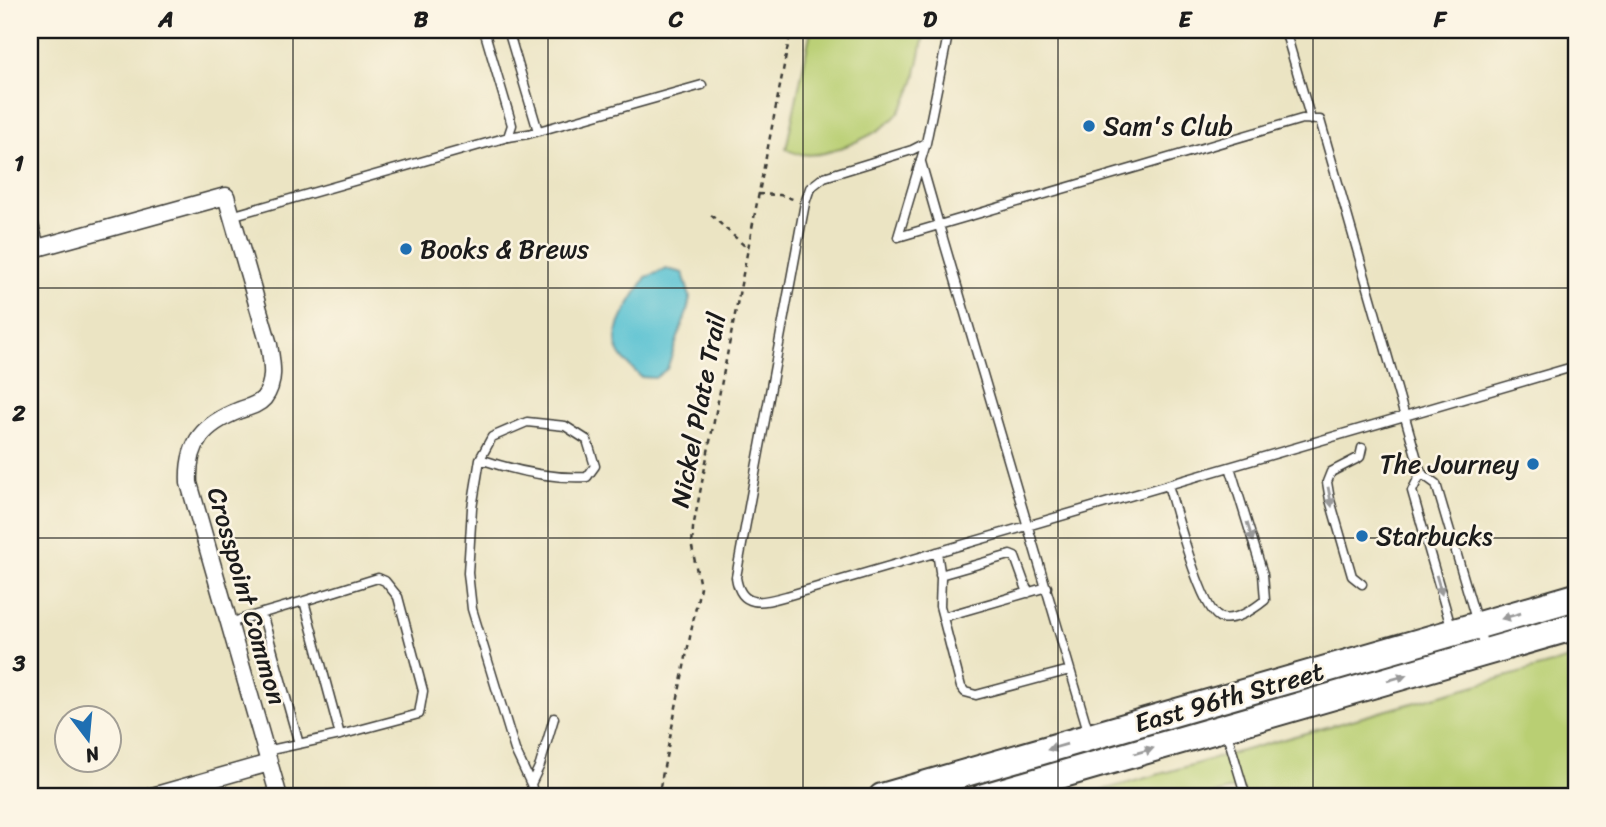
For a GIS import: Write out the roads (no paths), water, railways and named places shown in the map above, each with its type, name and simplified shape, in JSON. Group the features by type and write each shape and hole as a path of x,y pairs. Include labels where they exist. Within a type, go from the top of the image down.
{"main road":[{"name":"East 96th Street","path":"882,797 1576,597"},
{"name":"East 96th Street","path":"984,797 1576,626"},
{"path":"921,797 978,770"}],"street":[{"path":"35,249 226,196 231,216"},
{"name":"Crosspoint Common","path":"231,216 270,345 273,370 264,398 254,406 204,430 192,450 189,482 279,797"},
{"path":"149,797 268,757"}],"lane":[{"path":"484,30 512,125 508,137"},
{"path":"508,30 538,131"},
{"path":"949,30 926,143 898,237 1302,119 1320,120 1421,473 1436,484 1465,629 1473,656"},
{"path":"1285,30 1311,120"},
{"path":"231,216 702,85"},
{"path":"512,125 528,134"},
{"path":"926,143 912,150 824,177 810,188 736,577 738,591 748,600 763,602 1576,366"},
{"path":"921,162 1090,737"},
{"path":"30,210 35,249"},
{"path":"480,459 505,468 564,478 587,477 595,466 587,440 565,426 527,422 492,437 480,459 472,508 468,573 472,609 515,750 534,797"},
{"path":"1362,448 1360,457 1331,472 1327,482 1352,576 1362,584"},
{"path":"1168,485 1201,593 1210,611 1220,618 1251,611 1265,600 1263,574 1230,467"},
{"path":"1421,473 1412,491 1473,656"},
{"path":"937,552 940,606 961,687 970,694 1070,670"},
{"path":"940,575 1010,555 1015,557 1028,593"},
{"path":"229,623 378,578 385,581 398,597 424,691 419,714 299,744 268,757"},
{"path":"943,617 1046,587"},
{"path":"304,601 340,735"},
{"path":"262,612 299,744"},
{"path":"531,784 540,765 554,718"},
{"path":"1225,727 1246,797"}],"water":[{"path":"667,269 683,273 690,297 687,312 667,369 655,378 641,377 619,352 616,335 627,308 646,277"}],"place":[{"name":"Sam's Club","path":"1089,126"},
{"name":"Books & Brews","path":"406,249"},
{"name":"The Journey","path":"1533,464"},
{"name":"Starbucks","path":"1362,536"}]}
